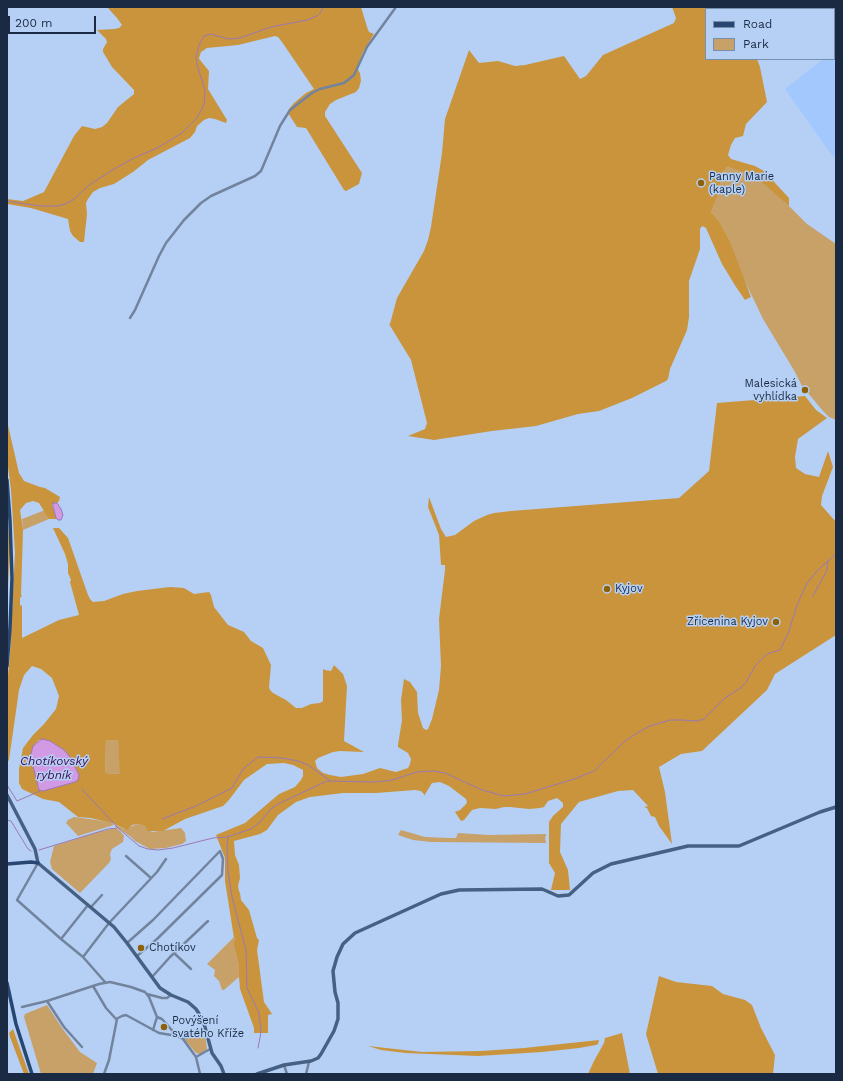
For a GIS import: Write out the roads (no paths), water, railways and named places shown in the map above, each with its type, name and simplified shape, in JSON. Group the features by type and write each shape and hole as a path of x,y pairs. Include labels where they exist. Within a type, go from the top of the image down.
{"main road":[{"path":"7,480 12,578 7,666"},
{"path":"7,864 31,862 38,863"},
{"path":"7,983 18,1030 32,1074"}],"street":[{"path":"130,318 166,243 184,220 201,203 211,196 255,176 261,171 280,126 290,110 312,93 320,89 344,83 354,75 367,47 396,7"},
{"path":"7,795 35,849 38,858 38,863 17,900 83,957 105,982"},
{"path":"257,1074 284,1065 309,1062 321,1054 337,1024 339,1015 333,971 343,944 355,933 440,894 460,890 542,889 558,896 569,895 593,873 612,864 688,846 739,846 813,815 836,808"},
{"path":"127,943 153,920 220,851 223,859 222,875 158,939 137,956"},
{"path":"126,856 151,878"},
{"path":"83,957 109,923 162,866 166,859"},
{"path":"38,863 109,923 127,943 160,988 194,1006 206,1028 210,1049 221,1066 224,1074"},
{"path":"61,939 90,906 102,895"},
{"path":"152,977 174,953 208,921"},
{"path":"174,953 191,969"},
{"path":"22,1007 47,1001 105,982 131,987 147,994 162,998 167,998 171,995"},
{"path":"93,986 106,1008 117,1019"},
{"path":"147,994 157,1017 153,1030"},
{"path":"47,1001 64,1027 74,1040 82,1047"},
{"path":"104,1074 109,1060 117,1019 122,1016 126,1016 164,1035 177,1036"},
{"path":"157,1017 162,1019 177,1036 183,1039 196,1057 200,1074"},
{"path":"183,1039 206,1028"},
{"path":"196,1057 210,1049"},
{"path":"306,1074 309,1062"},
{"path":"284,1065 287,1074"}],"water":[{"path":"53,503 57,503 61,509 63,515 61,520 56,518"},
{"name":"Chotíkovský rybník","path":"42,739 50,741 64,750 70,757 79,775 78,780 43,791 39,790 31,754 33,746"}],"waterway":[{"path":"7,201 39,206 58,206 65,204 73,200 89,185 114,169 159,147 182,133 196,119 204,105 205,90 196,58 199,45 204,36 211,34 228,39 240,38 271,27 307,20 317,16 323,7"},
{"path":"82,789 118,828 139,846 158,850 173,848 213,838 227,837 251,829 278,804 327,781 376,782 392,780 417,772 433,771 445,773 482,790 504,796 525,794 574,779 594,771 624,742 650,726 670,720 698,721 704,719 725,698 745,684 755,666 767,654 780,650 789,631 797,605 807,583 818,570 836,554"},
{"path":"813,596 827,570 828,561"},
{"path":"162,819 196,806 232,788 243,769 258,757 282,758 298,761 308,765 329,780"},
{"path":"7,785 17,801 40,791"},
{"path":"7,820 11,821 28,849 31,851"},
{"path":"39,850 108,829 117,828"},
{"path":"228,837 228,871 232,897 246,950 247,988 259,1013 261,1032 258,1048"}],"place":[{"name":"Panny Marie (kaple)","path":"701,183"},
{"name":"Malesická vyhlídka","path":"805,390"},
{"name":"Kyjov","path":"607,589"},
{"name":"Zřícenina Kyjov","path":"776,622"},
{"name":"Chotíkov","path":"141,948"},
{"name":"Povýšení svatého Kříže","path":"164,1027"}]}
